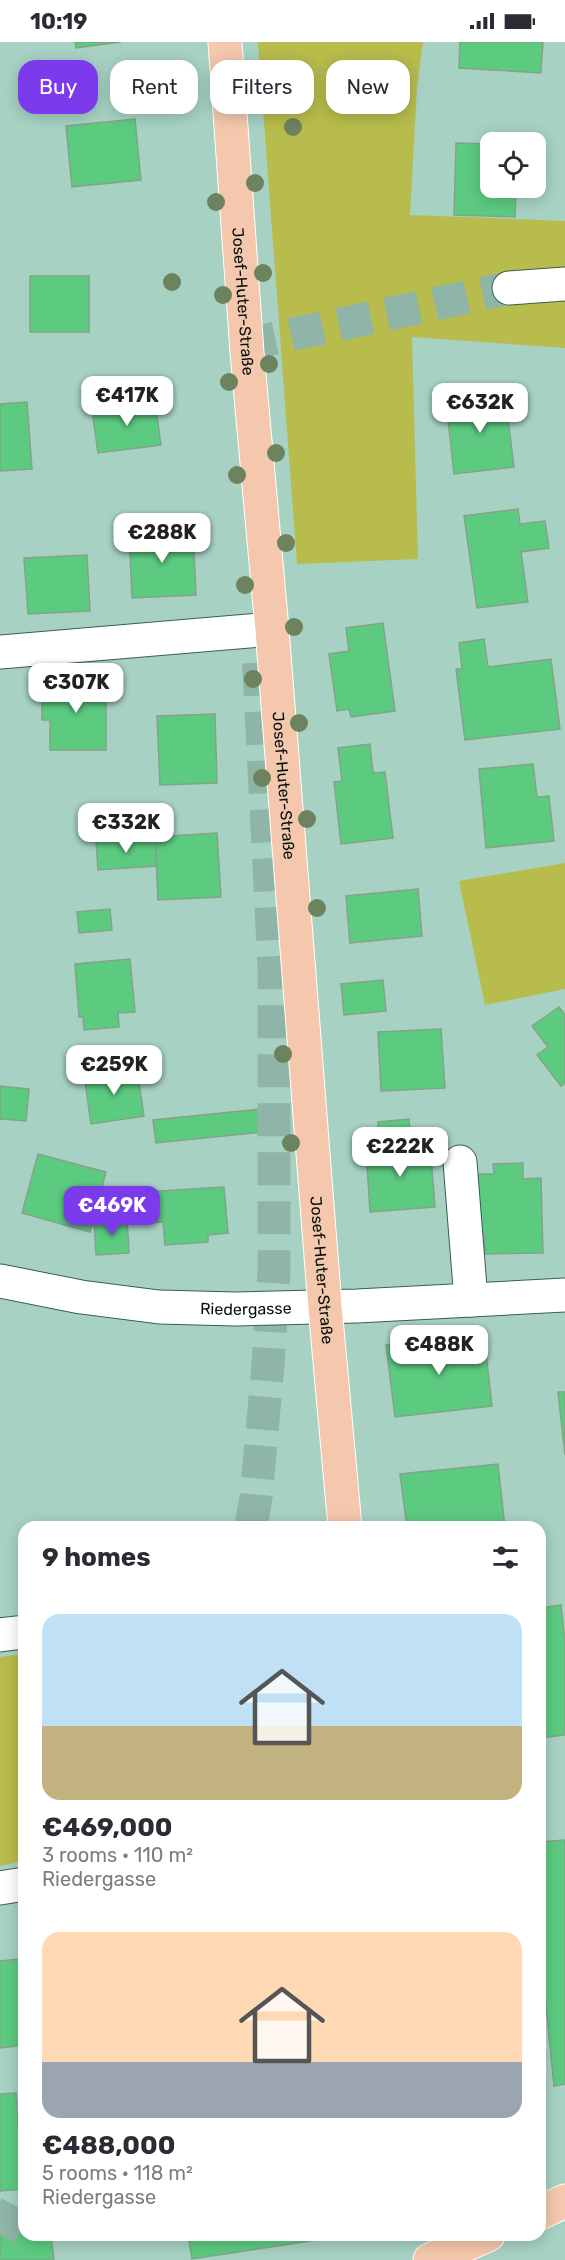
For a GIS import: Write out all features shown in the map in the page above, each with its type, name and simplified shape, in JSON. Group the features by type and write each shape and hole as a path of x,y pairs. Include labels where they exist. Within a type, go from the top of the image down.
{"main road":[{"name":"Josef-Huter-Straße","path":"225,42 246,341 272,629 325,1306 344,1521"},
{"path":"546,2210 565,2201"}],"street":[{"path":"508,288 565,284"},
{"path":"0,652 182,639 272,629"},
{"path":"460,1162 471,1300"},
{"name":"Riedergasse","path":"0,1281 81,1297 159,1307 236,1309 565,1294"},
{"path":"0,1635 18,1633"},
{"path":"0,1888 18,1885"}],"shaded area":[{"path":"258,42 423,42 417,87 410,215 565,221 565,348 412,337 418,559 297,564 263,114 314,114 314,60 259,60"},
{"path":"565,863 565,989 485,1005 459,881"},
{"path":"18,1655 18,1862 0,1866 0,1657"}],"building":[{"path":"75,42 121,42 76,48"},
{"path":"460,42 543,42 541,73 459,68"},
{"path":"135,119 141,180 72,187 66,126"},
{"path":"456,143 480,144 480,198 516,198 515,217 454,215"},
{"path":"30,276 89,276 89,332 30,332"},
{"path":"505,394 514,467 454,474 446,401"},
{"path":"155,401 161,445 98,453 92,410"},
{"path":"27,402 32,469 0,471 0,404"},
{"path":"518,509 520,524 545,521 549,548 521,552 528,602 477,608 464,516"},
{"path":"193,530 196,595 132,598 129,533"},
{"path":"87,555 90,611 28,614 24,558"},
{"path":"383,623 395,711 351,717 349,709 337,711 329,654 349,651 346,628"},
{"path":"484,639 488,667 551,659 560,729 465,740 456,669 462,669 459,643"},
{"path":"42,680 106,680 106,750 50,750 50,720 42,720"},
{"path":"215,714 217,783 160,785 157,716"},
{"path":"370,744 373,773 385,772 393,838 341,844 334,782 342,781 338,748"},
{"path":"533,764 537,797 549,796 554,841 486,848 479,769"},
{"path":"217,833 221,897 158,900 155,837"},
{"path":"155,837 157,866 98,870 96,841"},
{"path":"418,889 422,936 350,943 346,896"},
{"path":"110,909 112,930 79,933 77,912"},
{"path":"130,959 135,1012 118,1013 119,1027 84,1030 83,1017 79,1017 75,964"},
{"path":"383,980 386,1011 344,1015 341,984"},
{"path":"559,1007 565,1015 565,1083 561,1086 537,1055 548,1047 532,1026"},
{"path":"441,1029 445,1088 381,1091 378,1032"},
{"path":"137,1068 144,1116 91,1124 84,1075"},
{"path":"0,1086 29,1089 26,1121 0,1119"},
{"path":"261,1109 264,1132 156,1143 153,1120"},
{"path":"409,1119 410,1133 379,1136 378,1122"},
{"path":"430,1143 435,1207 370,1212 366,1148"},
{"path":"38,1154 106,1172 90,1232 22,1213"},
{"path":"523,1163 523,1179 541,1178 543,1253 485,1254 484,1233 472,1234 470,1174 494,1174 493,1164"},
{"path":"224,1187 228,1233 208,1235 208,1242 165,1245 163,1222 145,1223 143,1192"},
{"path":"127,1219 129,1253 96,1255 94,1222"},
{"path":"484,1335 492,1406 395,1417 386,1345"},
{"path":"558,1392 565,1392 565,1455"},
{"path":"498,1464 504,1521 406,1521 400,1474"},
{"path":"561,1605 565,1641 565,1735 546,1737 546,1607"},
{"path":"565,1840 565,2084 554,2086 546,2005 546,1842"},
{"path":"18,1959 18,2046 0,2048 0,1961"},
{"path":"16,2093 18,2189 0,2191 0,2094"},
{"path":"18,2232 18,2241 52,2241 54,2260 0,2260 0,2234"},
{"path":"189,2241 310,2241 192,2259"}],"tunnel":[{"path":"243,345 509,288"},
{"path":"252,1521 268,1365 274,1272 274,965 257,630"},
{"path":"0,2235 18,2203"}]}
